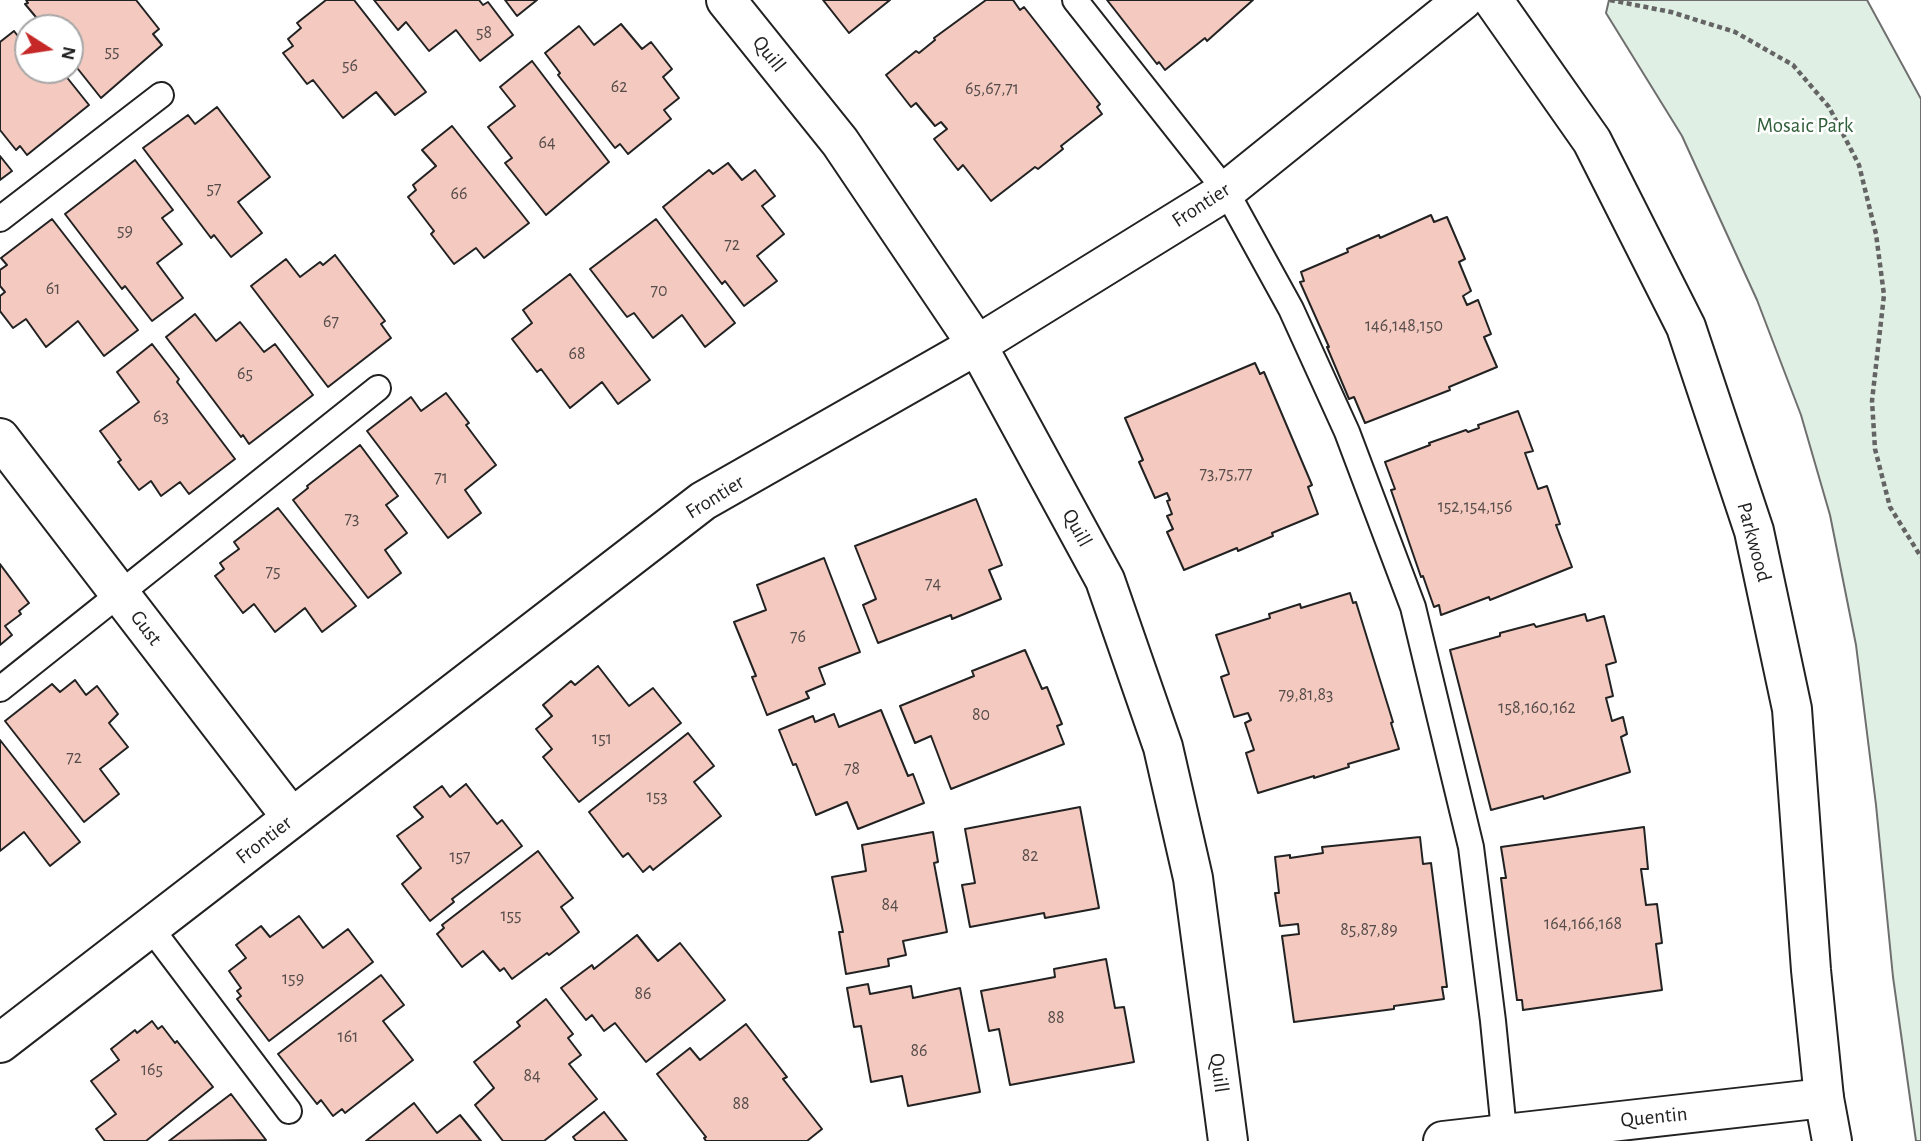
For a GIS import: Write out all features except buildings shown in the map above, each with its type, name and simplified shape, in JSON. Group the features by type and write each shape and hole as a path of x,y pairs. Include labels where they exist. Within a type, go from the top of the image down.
{"street":[{"name":"Quill","path":"726,0 840,142 977,345 1105,580 1163,747 1193,878 1228,1141"},
{"name":"Frontier","path":"0,1043 703,501 977,345 1226,191 1463,0"},
{"name":"Parkwood","path":"1493,0 1592,141 1686,327 1754,531 1793,709 1811,970 1824,1098 1832,1141"},
{"name":"Gust","path":"0,438 292,818"},
{"name":"Quentin","path":"1443,1141 1505,1137 1824,1098"}],"lane":[{"path":"1075,0 1226,191 1291,309 1342,420 1413,607 1471,847 1505,1137"},
{"path":"0,219 161,95"},
{"path":"0,689 378,388"},
{"path":"150,927 289,1111"}],"path":[{"path":"1610,0 1671,12 1735,32 1793,65 1829,107 1859,165 1876,234 1884,295 1872,401 1875,449 1890,507 1921,557"}],"green space":[{"name":"Mosaic Park","path":"1609,0 1867,0 1921,99 1921,1141 1916,1141 1893,977 1876,805 1856,645 1830,515 1801,415 1757,300 1682,136 1606,13"}]}
